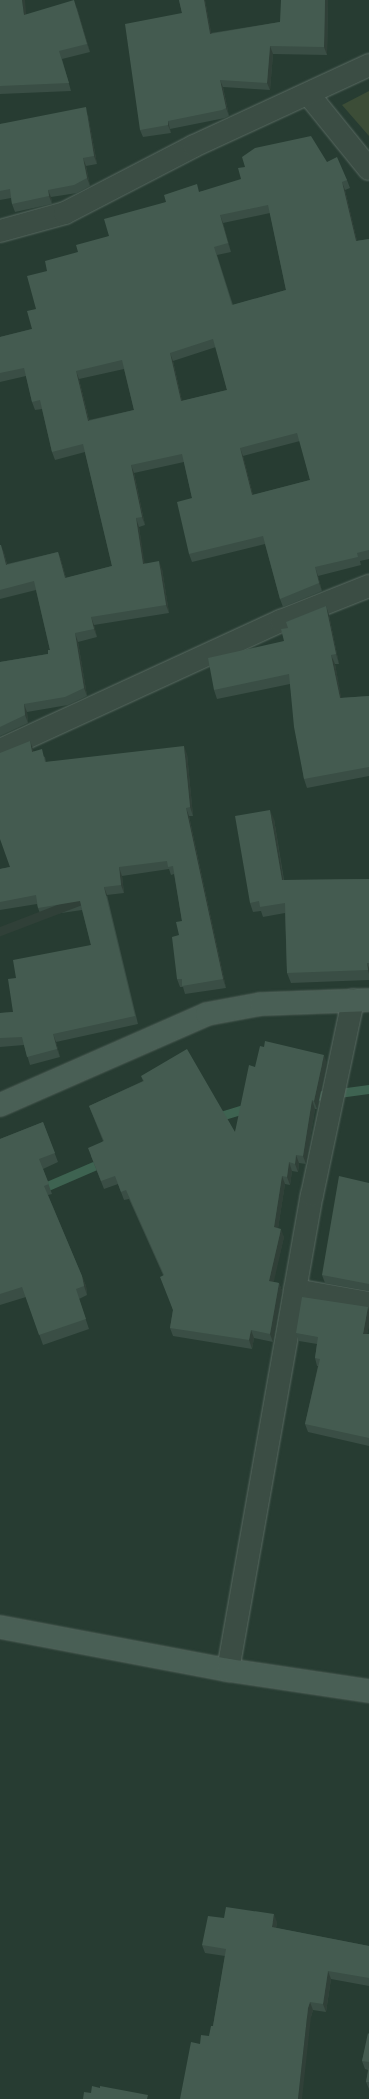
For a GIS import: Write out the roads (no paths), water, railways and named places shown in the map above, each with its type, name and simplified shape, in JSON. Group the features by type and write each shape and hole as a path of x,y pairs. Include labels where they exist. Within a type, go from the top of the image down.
{"street":[{"path":"0,231 65,213 194,146 309,95 369,65"},
{"path":"309,95 369,169"},
{"path":"0,750 281,621 369,586"},
{"path":"0,1105 207,1014 261,1004 361,1000 295,1290 228,1670"},
{"path":"295,1290 369,1303"},
{"path":"0,1627 228,1670 369,1691"}],"waterway":[{"path":"309,1097 369,1089"},
{"path":"214,1118 251,1107"},
{"path":"38,1190 105,1161"}]}
